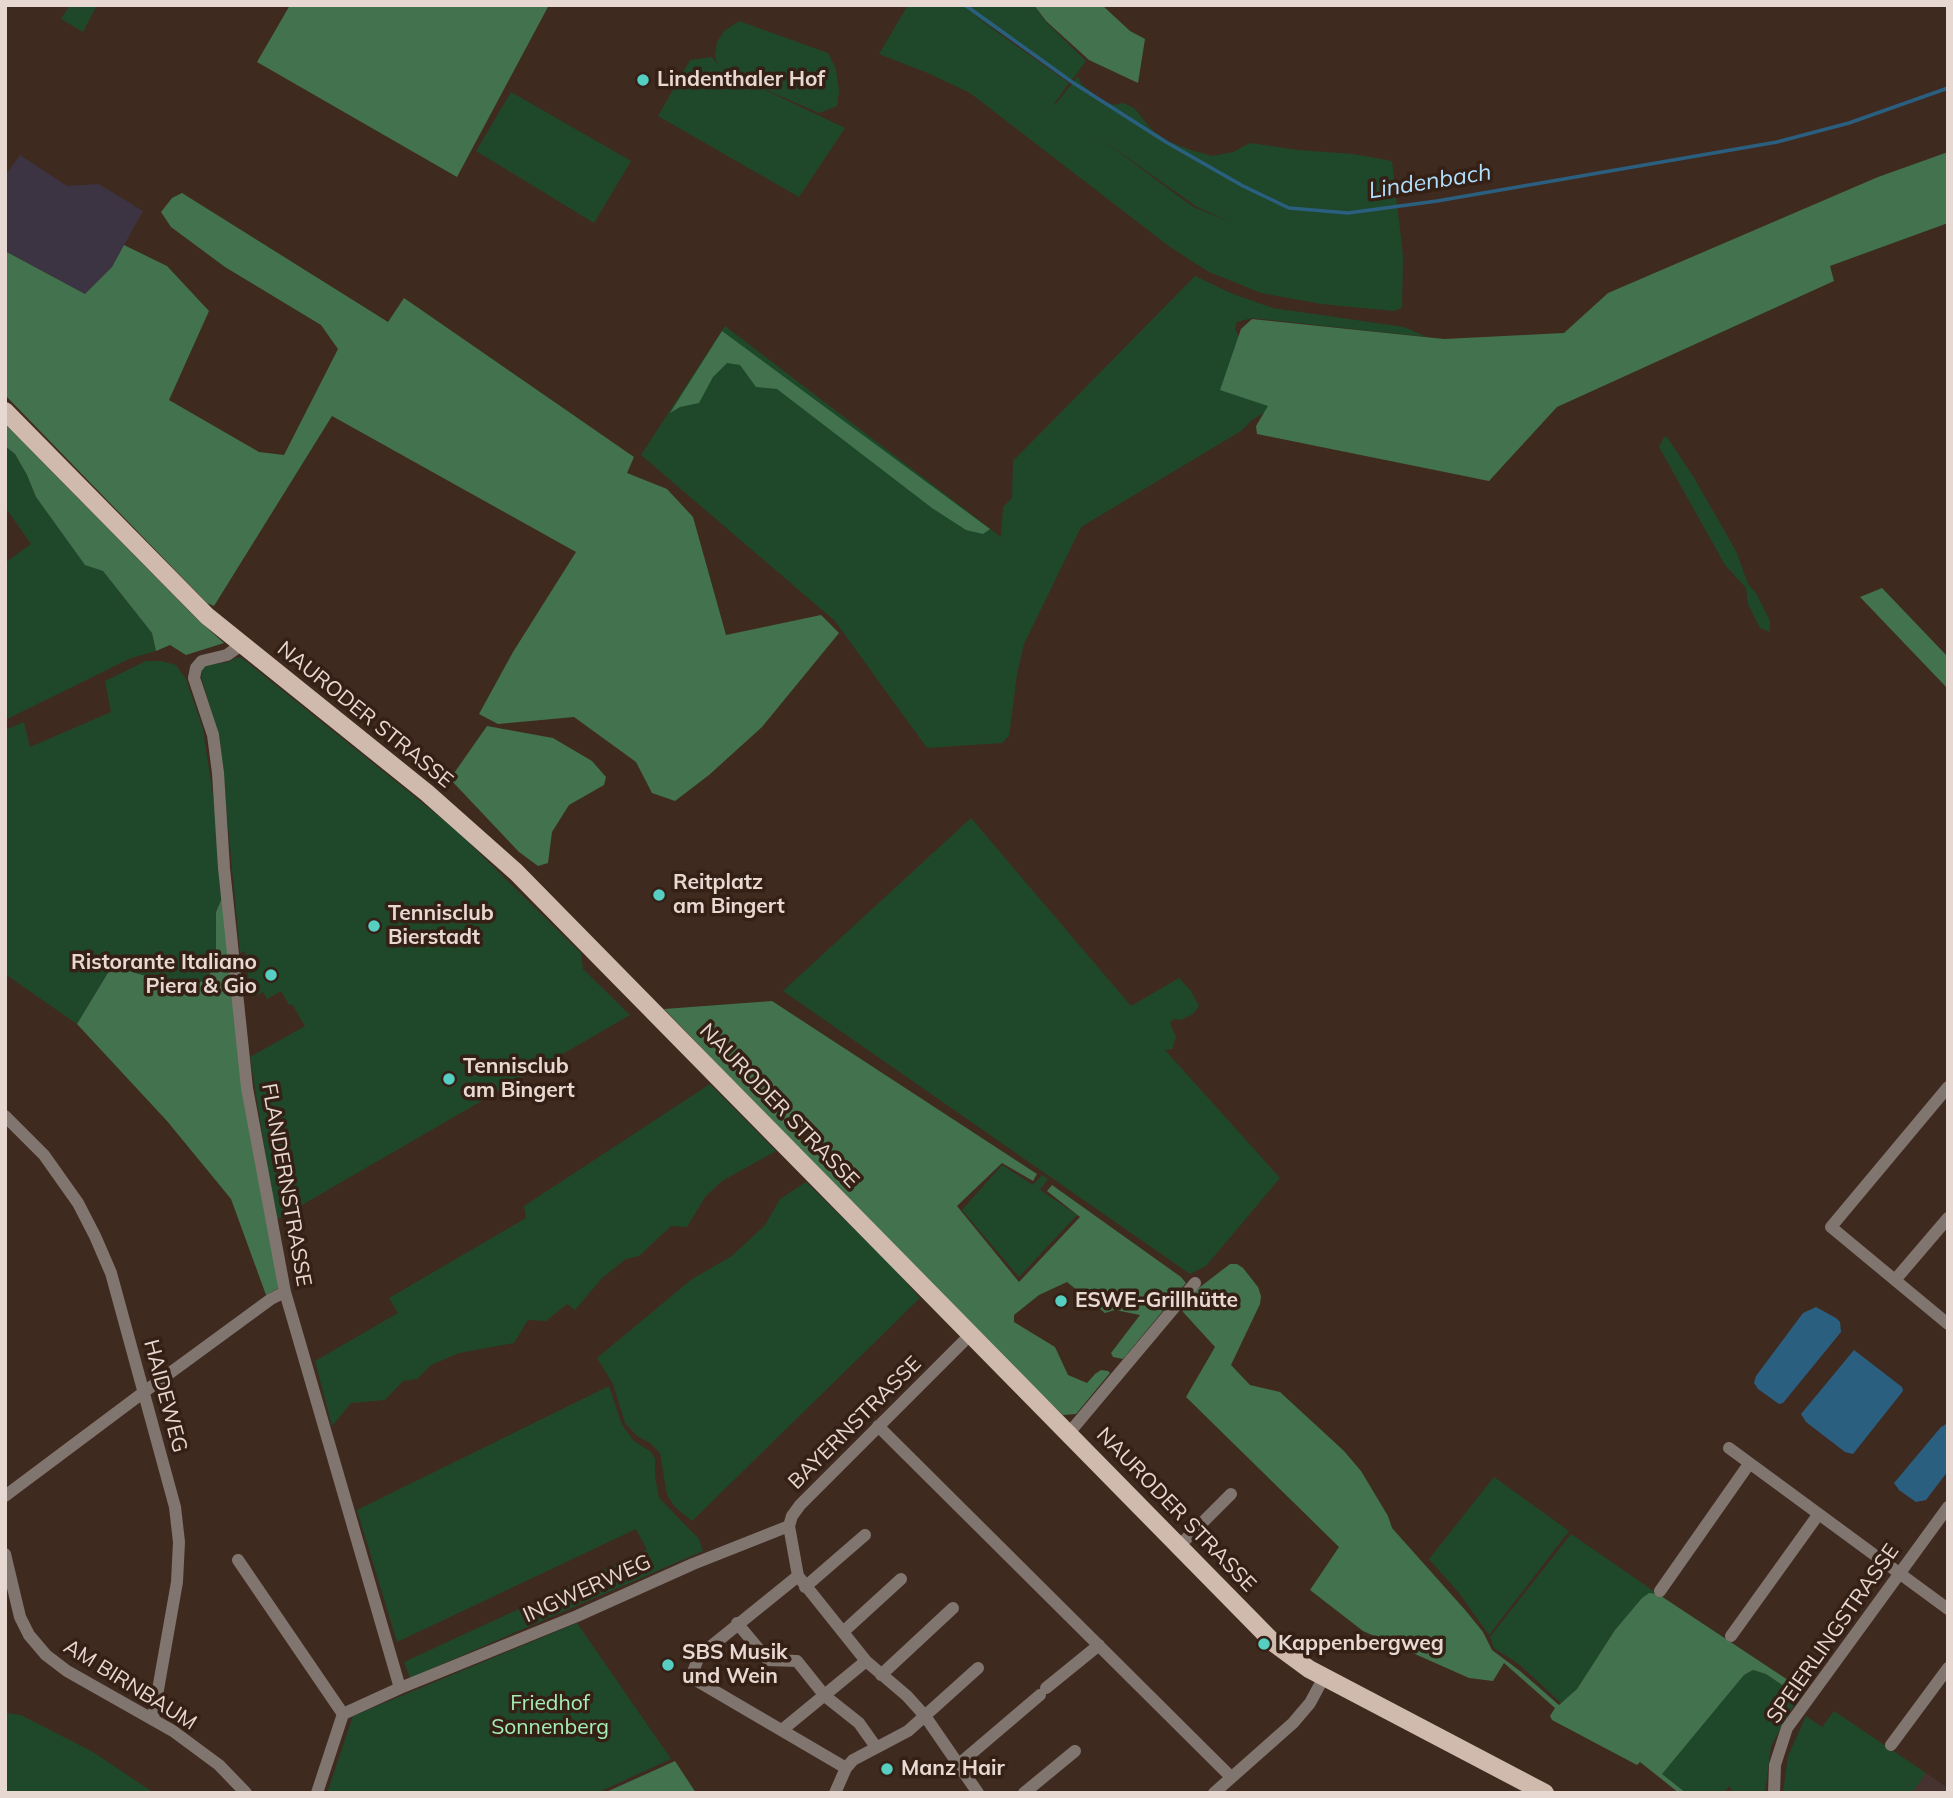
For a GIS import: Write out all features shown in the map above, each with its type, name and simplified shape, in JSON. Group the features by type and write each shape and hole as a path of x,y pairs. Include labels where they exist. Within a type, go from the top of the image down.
{"main road":[{"name":"NAURODER STRASSE","path":"5,411 187,598 241,645 427,793 516,872 1275,1644 1324,1678 1545,1793"}],"street":[{"name":"FLANDERNSTRASSE","path":"241,645 227,655 202,661 196,668 194,678 213,735 247,1088 285,1292 400,1688"},
{"path":"1948,1087 1831,1227 1948,1324"},
{"name":"HAIDEWEG","path":"5,1116 44,1155 78,1203 95,1236 111,1273 175,1507 179,1542 177,1582 153,1718"},
{"path":"1895,1280 1948,1218"},
{"path":"1069,1433 1195,1283"},
{"path":"5,1496 271,1299 285,1292"},
{"name":"BAYERNSTRASSE","path":"789,1526 800,1505 971,1335"},
{"path":"878,1426 1231,1777"},
{"path":"1729,1448 1948,1609"},
{"path":"1660,1591 1749,1464"},
{"path":"1180,1545 1231,1494"},
{"name":"SPEIERLINGSTRASSE","path":"1774,1793 1775,1765 1787,1728 1948,1507"},
{"path":"1731,1636 1818,1515"},
{"path":"789,1526 802,1582 866,1661 908,1696 925,1716 978,1793"},
{"name":"INGWERWEG","path":"400,1688 789,1526"},
{"path":"846,1768 694,1679 693,1672 699,1656 737,1623 802,1582 865,1535"},
{"name":"AM BIRNBAUM","path":"5,1553 20,1617 29,1635 46,1655 67,1671 153,1718 219,1765 246,1793"},
{"path":"238,1560 343,1714"},
{"path":"843,1632 901,1579"},
{"path":"881,1675 954,1608"},
{"path":"737,1623 768,1660 797,1661 825,1696 859,1723 876,1747"},
{"path":"959,1763 1099,1645"},
{"path":"782,1730 866,1661"},
{"path":"835,1793 846,1768 853,1760 898,1737 978,1668"},
{"path":"1891,1745 1948,1668"},
{"path":"1214,1793 1293,1723 1310,1703 1324,1678"},
{"path":"317,1793 343,1714 400,1688"},
{"path":"1024,1793 1075,1751"}],"shaded area":[{"path":"20,155 67,186 99,184 143,211 112,267 85,294 5,251 5,176"},
{"path":"1926,1773 1948,1788 1948,1793 1912,1793"}],"green space":[{"path":"70,5 97,5 83,32 61,19"},
{"path":"290,5 549,5 457,177 257,62"},
{"path":"908,5 1034,5 1045,21 1086,61 1072,80 970,13 1069,83 1055,105 1078,76 1081,84 1103,101 1114,105 1123,103 1134,108 1153,131 1170,142 1212,156 1233,152 1250,143 1392,161 1403,256 1402,308 1394,311 1321,304 1261,293 1209,272 1170,247 970,93 879,54","holes":["1097,136 1197,207 1231,222 1193,207"]},
{"path":"1034,5 1102,5 1130,31 1145,39 1138,83 1089,60 1046,21"},
{"path":"739,21 828,53 836,69 839,91 837,106 819,113 746,81 845,128 799,197 658,116 690,60 712,57 718,65 715,56 717,42 724,31"},
{"path":"511,92 631,161 594,223 476,151"},
{"path":"1948,152 1948,223 1830,266 1834,281 1557,407 1489,481 1257,434 1256,426 1268,406 1220,390 1241,329 1252,319 1444,339 1564,333 1608,293 1878,177"},
{"path":"182,193 388,322 404,298 634,457 627,473 667,489 693,517 726,635 821,615 839,633 762,727 709,775 675,801 652,793 636,762 574,717 498,724 479,714 513,652 576,552 332,416 214,606 207,603 5,395 5,251 85,294 112,267 124,245 167,266 209,311 169,400 259,452 284,455 338,349 321,325 225,267 171,227 161,212 172,198"},
{"path":"1195,276 1233,294 1273,308 1404,327 1427,337 1252,318 1237,322 1235,329 1274,407 1252,420 1241,431 1081,527 1024,644 1009,736 1002,743 927,748 835,621 641,455 725,326 1001,537 1003,507 1012,498 1013,461"},
{"path":"722,331 990,529 983,534 966,530 932,508 777,389 756,387 740,365 727,363 713,377 699,403 680,407 670,413"},
{"path":"5,424 197,619 224,643 186,655 170,645 156,651 152,633 103,571 85,565 36,497 15,454 5,446"},
{"path":"1664,437 1667,437 1693,476 1736,551 1748,584 1756,593 1770,621 1770,632 1760,628 1748,604 1746,588 1725,565 1659,447"},
{"path":"5,446 15,454 36,497 85,564 103,571 152,633 156,651 131,658 5,720 5,563 31,544 5,507"},
{"path":"1882,588 1948,657 1948,689 1860,597"},
{"path":"242,658 455,829 581,953 583,969 630,1015 276,1220 250,1057 305,1026 281,991 267,999 263,992 251,997 245,951 240,953 220,740 202,680 202,669 207,665 229,662"},
{"path":"146,661 176,665 186,679 203,729 218,829 222,898 216,912 216,957 208,978 193,986 112,966 77,1024 5,974 5,730 24,722 30,747 111,712 105,681"},
{"path":"487,726 553,738 592,761 606,777 604,785 569,805 552,832 548,863 538,866 519,852 450,779"},
{"path":"971,818 1131,1006 1179,978 1191,991 1199,1006 1193,1014 1181,1020 1174,1019 1170,1023 1176,1037 1172,1049 1165,1050 1280,1178 1206,1266 1190,1274 783,991"},
{"path":"222,898 279,1288 266,1295 231,1199 167,1121 77,1024 112,966 193,986 208,978 216,957 216,912"},
{"path":"772,1001 1037,1174 1033,1181 1002,1163 957,1206 1019,1282 1080,1217 1047,1191 1052,1185 1186,1283 1123,1359 1113,1357 1111,1353 1140,1315 1115,1310 1105,1313 1067,1282 1039,1295 1014,1315 1014,1322 1055,1347 1068,1375 1087,1383 1101,1370 1110,1373 1076,1414 1063,1415 983,1339 664,1009"},
{"path":"710,1084 776,1151 722,1181 705,1197 687,1227 671,1226 639,1256 626,1259 602,1278 575,1310 567,1304 546,1321 528,1320 514,1343 459,1353 431,1365 417,1379 403,1381 385,1400 351,1403 332,1426 315,1361 398,1313 389,1298 526,1218 524,1206"},
{"path":"1002,1165 1033,1185 1042,1175 1048,1179 1040,1190 1077,1215 1019,1277 962,1210"},
{"path":"806,1182 893,1267 920,1298 692,1521 675,1507 667,1495 660,1453 625,1423 613,1384 597,1358 692,1279 732,1256 765,1225 780,1199"},
{"path":"1230,1264 1243,1268 1258,1287 1261,1296 1260,1304 1231,1365 1250,1385 1280,1392 1344,1451 1361,1471 1388,1516 1392,1528 1466,1611 1483,1632 1492,1650 1559,1705 1577,1689 1615,1630 1649,1593 1658,1594 1794,1684 1788,1689 1766,1674 1753,1670 1744,1675 1662,1774 1686,1793 1679,1793 1640,1762 1637,1765 1552,1720 1550,1716 1555,1708 1504,1663 1493,1681 1469,1678 1363,1631 1310,1590 1339,1547 1186,1397 1215,1347 1183,1312 1182,1306 1187,1297"},
{"path":"609,1386 622,1425 634,1441 651,1452 655,1459 659,1498 699,1539 703,1551 410,1678 404,1662 647,1550 636,1529 397,1642 357,1510"},
{"path":"1494,1477 1569,1531 1489,1635 1459,1593 1429,1559"},
{"path":"1571,1534 1658,1594 1642,1598 1615,1630 1577,1689 1561,1703 1520,1665 1494,1648 1490,1637"},
{"name":"Friedhof Sonnenberg","path":"577,1623 671,1759 597,1793 327,1793 353,1716"},
{"path":"1753,1670 1766,1674 1788,1689 1794,1684 1800,1694 1771,1746 1765,1793 1734,1793 1729,1786 1724,1793 1686,1793 1661,1774 1744,1675"},
{"path":"1834,1711 1926,1773 1912,1793 1783,1793 1788,1756 1806,1716 1822,1727"},
{"path":"5,1713 21,1715 93,1752 154,1793 5,1793"},
{"path":"675,1761 696,1793 604,1793"}],"water":[{"path":"1816,1307 1840,1322 1841,1332 1783,1403 1779,1404 1758,1389 1754,1383 1756,1376 1803,1313"},
{"path":"1854,1350 1902,1387 1903,1391 1853,1454 1845,1452 1806,1422 1801,1414"},
{"path":"1948,1423 1948,1471 1926,1500 1916,1502 1894,1483 1941,1427"}],"waterway":[{"name":"Lindenbach","path":"965,5 1072,82 1166,142 1243,186 1289,208 1348,213 1437,201 1777,142 1849,123 1948,88"}],"place":[{"name":"Lindenthaler Hof","path":"643,80"},
{"name":"Reitplatz am Bingert","path":"659,895"},
{"name":"Tennisclub Bierstadt","path":"374,926"},
{"name":"Ristorante Italiano Piera & Gio","path":"271,975"},
{"name":"Tennisclub am Bingert","path":"449,1079"},
{"name":"ESWE-Grillhütte","path":"1061,1301"},
{"name":"Kappenbergweg","path":"1264,1644"},
{"name":"SBS Musik und Wein","path":"668,1665"},
{"name":"Manz Hair","path":"887,1769"}]}
